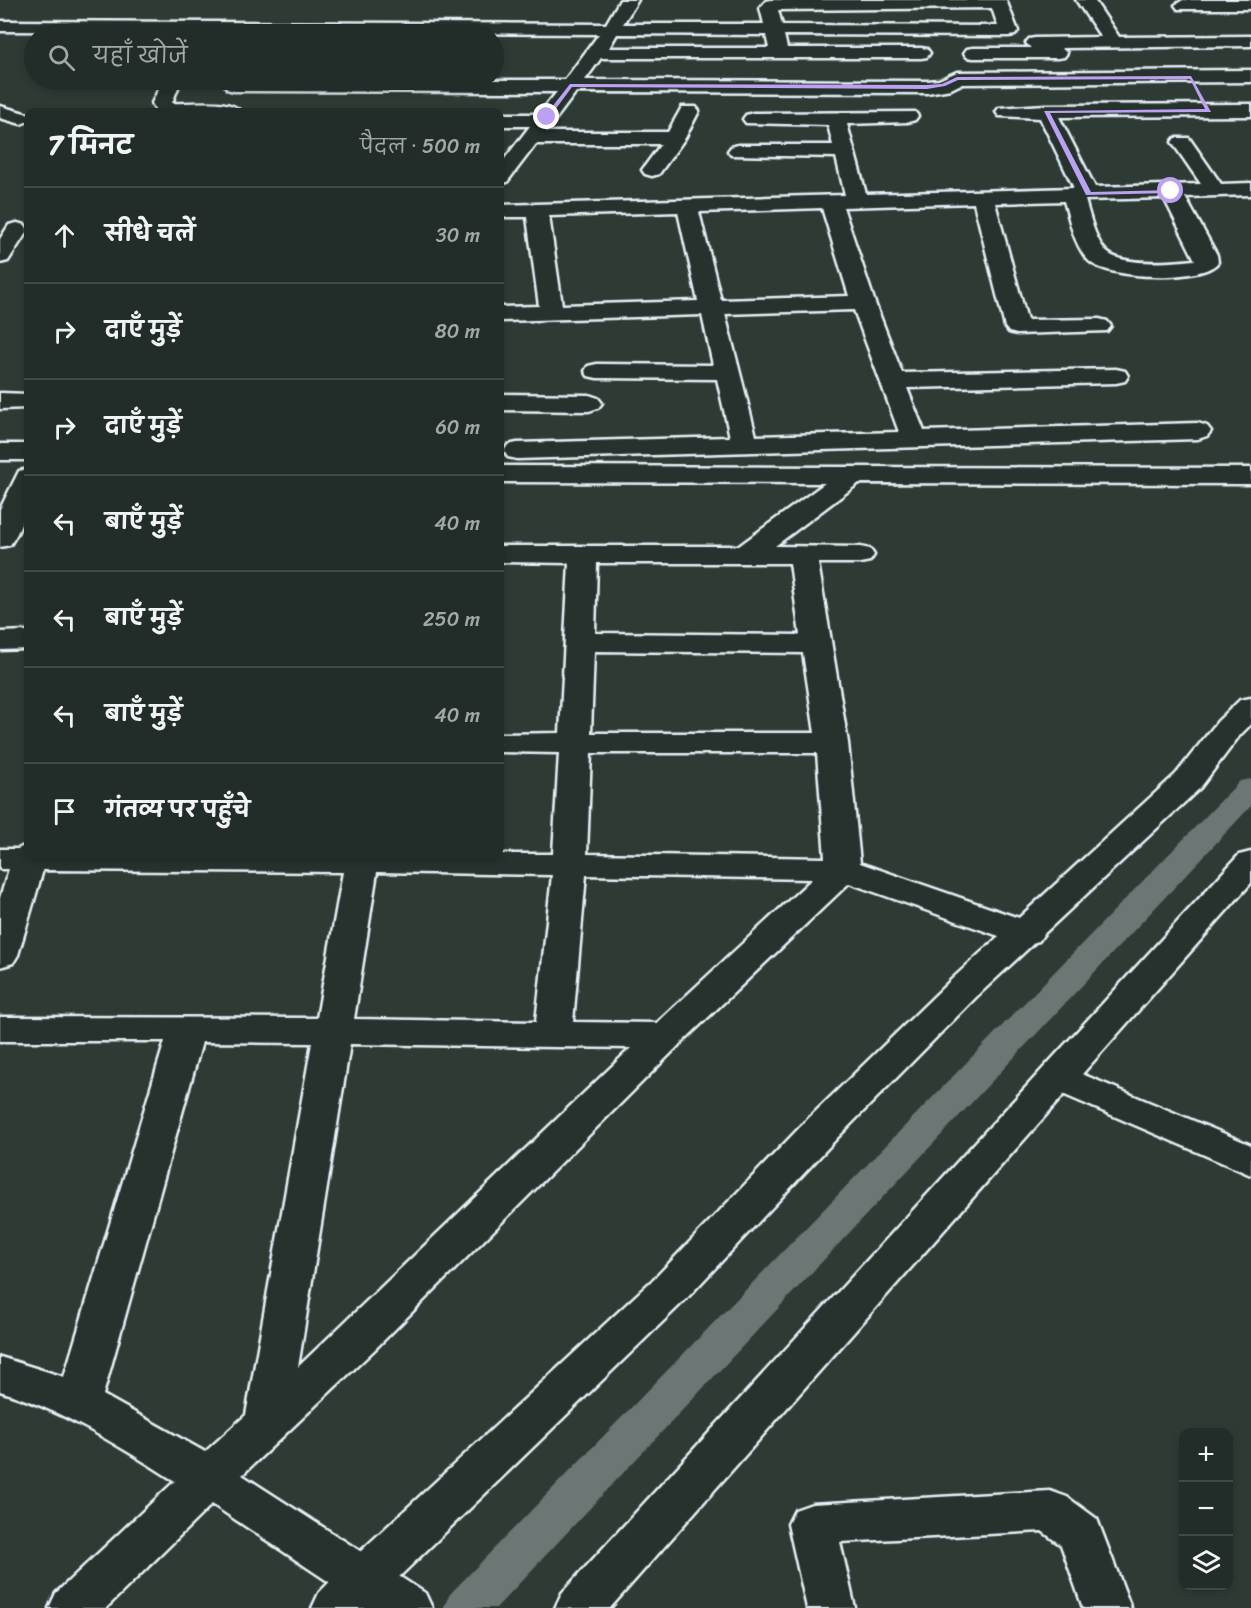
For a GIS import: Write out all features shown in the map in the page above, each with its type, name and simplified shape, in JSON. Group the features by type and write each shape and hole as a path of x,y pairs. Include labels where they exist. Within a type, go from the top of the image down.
{"street":[{"path":"504,173 596,53 628,0"},
{"path":"1085,0 1113,42"},
{"path":"504,27 772,29 1009,31 997,2 807,2 770,6 772,29 779,53"},
{"path":"1183,2 1251,4"},
{"path":"1183,2 1200,25"},
{"path":"63,24 73,9"},
{"path":"154,24 162,9"},
{"path":"440,24 442,9"},
{"path":"0,26 24,26"},
{"path":"1030,43 1251,41"},
{"path":"596,53 935,53"},
{"path":"965,78 958,53 1058,53"},
{"path":"504,85 927,87 965,78 1251,76"},
{"path":"1191,77 1209,111"},
{"path":"168,90 162,103 163,106 171,108"},
{"path":"229,108 233,90"},
{"path":"306,103 311,90"},
{"path":"1006,112 1251,110"},
{"path":"652,170 675,138 689,111"},
{"path":"1047,111 1080,194 1093,249 1101,259 1118,266 1130,267 1203,265 1207,262 1206,255 1171,191"},
{"path":"0,112 21,118"},
{"path":"753,119 908,116"},
{"path":"836,119 857,201"},
{"path":"504,120 544,120"},
{"path":"530,138 675,138"},
{"path":"1182,142 1215,190"},
{"path":"738,151 844,151"},
{"path":"504,211 1251,189"},
{"path":"983,197 1017,327 1099,326"},
{"path":"831,201 863,303 915,441"},
{"path":"687,206 745,446"},
{"path":"537,210 551,312"},
{"path":"0,256 15,230"},
{"path":"504,314 863,303"},
{"path":"597,371 726,372"},
{"path":"893,381 1116,376"},
{"path":"0,401 24,402"},
{"path":"504,402 589,403"},
{"path":"518,451 1198,432"},
{"path":"0,452 24,452"},
{"path":"504,474 1251,476"},
{"path":"745,555 853,475"},
{"path":"0,539 24,486"},
{"path":"504,554 860,555"},
{"path":"553,1035 570,864 583,555"},
{"path":"803,556 832,743 843,868"},
{"path":"0,641 24,640"},
{"path":"579,642 817,644"},
{"path":"350,1593 672,1287 823,1128 963,989 1188,781 1229,728 1251,707"},
{"path":"504,743 832,743"},
{"path":"0,955 20,858 363,858 843,868 1026,933"},
{"path":"267,1422 363,858"},
{"path":"579,1608 1251,862"},
{"path":"73,1608 267,1422 360,1337 666,1036 843,868"},
{"path":"2,1035 188,1029 666,1036"},
{"path":"79,1402 188,1029"},
{"path":"1058,1077 1251,1161"},
{"path":"0,1374 40,1385 79,1402 209,1477 350,1593 408,1608"},
{"path":"831,1608 812,1524 1050,1511 1080,1533 1107,1608"}],"waterway":[{"path":"466,1608 1251,788"}],"route":[{"path":"547,117 570,86 927,87 944,85 957,78 1191,77 1209,111 1047,111 1088,194 1171,191"}]}
